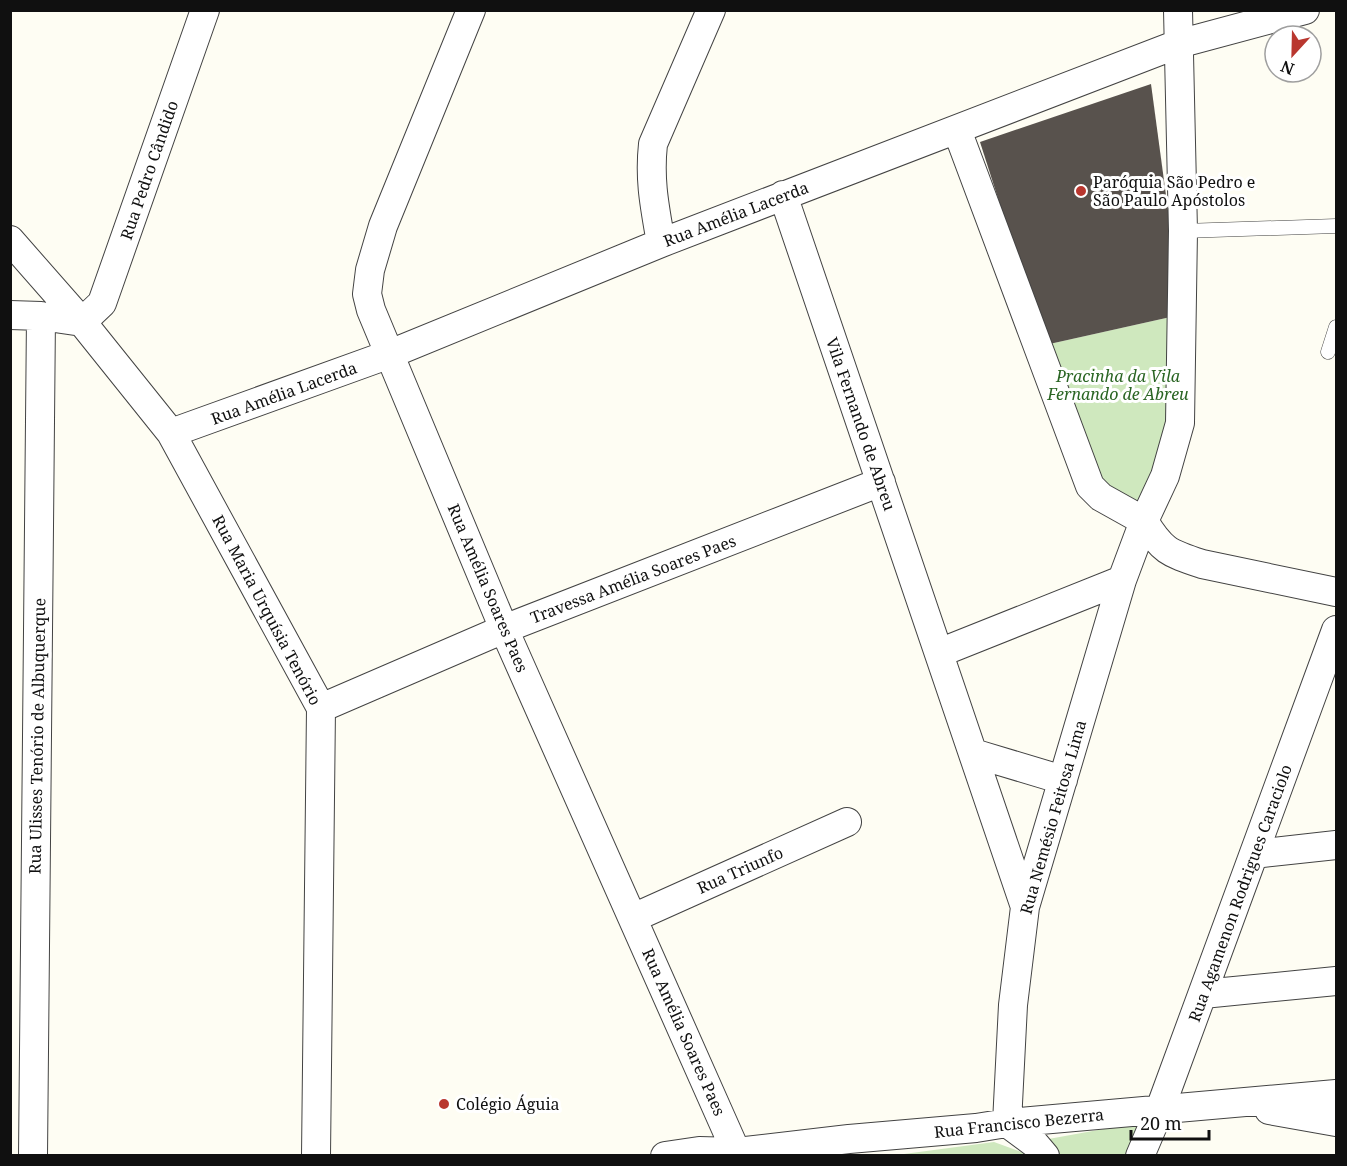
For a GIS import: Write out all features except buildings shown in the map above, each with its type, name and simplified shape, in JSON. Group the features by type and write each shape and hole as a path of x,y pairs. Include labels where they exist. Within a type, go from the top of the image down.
{"street":[{"name":"Rua Pedro Cândido","path":"82,322 102,303 205,10"},
{"name":"Rua Amélia Soares Paes","path":"471,10 383,226 369,270 367,294 504,629 738,1154"},
{"path":"661,243 651,185 653,144 711,10"},
{"name":"Rua Nemésio Feitosa Lima","path":"1007,1123 1013,1005 1025,907 1122,580 1144,521 1165,476 1180,423 1183,231 1178,10"},
{"name":"Rua Amélia Lacerda","path":"171,433 390,354 783,195 1178,45 1305,10"},
{"path":"957,130 1090,486 1101,497 1144,521 1156,540 1164,548 1180,557 1202,564 1336,592"},
{"name":"Vila Fernando de Abreu","path":"783,195 1025,907"},
{"name":"Rua Maria Urquísia Tenório","path":"10,240 82,322 171,433 321,708 316,1155"},
{"path":"10,315 41,316 82,322"},
{"name":"Rua Ulisses Tenório de Albuquerque","path":"33,1155 41,316"},
{"name":"Travessa Amélia Soares Paes","path":"321,708 504,629 881,482"},
{"path":"939,653 1122,580"},
{"name":"Rua Agamenon Rodrigues Caraciolo","path":"1140,1155 1160,1109 1203,994 1336,630"},
{"path":"973,753 1063,780"},
{"name":"Rua Triunfo","path":"633,918 847,822"},
{"path":"1254,854 1336,845"},
{"path":"1203,994 1336,981"},
{"name":"Rua Francisco Bezerra","path":"665,1155 699,1151 738,1154 842,1147 1007,1123 1336,1094"},
{"path":"1235,1103 1336,1122"},
{"path":"1007,1123 1034,1143 1045,1155"}],"lane":[{"path":"1183,231 1336,226"},
{"path":"1328,352 1336,327"}],"green space":[{"name":"Pracinha da Vila Fernando de Abreu","path":"1175,316 1172,426 1137,507 1098,488 1045,345"},
{"path":"1142,1122 1129,1155 1059,1155 1043,1140"},
{"path":"994,1142 1032,1156 889,1156"}],"place":[{"name":"Paróquia São Pedro e São Paulo Apóstolos","path":"1081,191"},
{"name":"Colégio Águia","path":"444,1104"}]}
